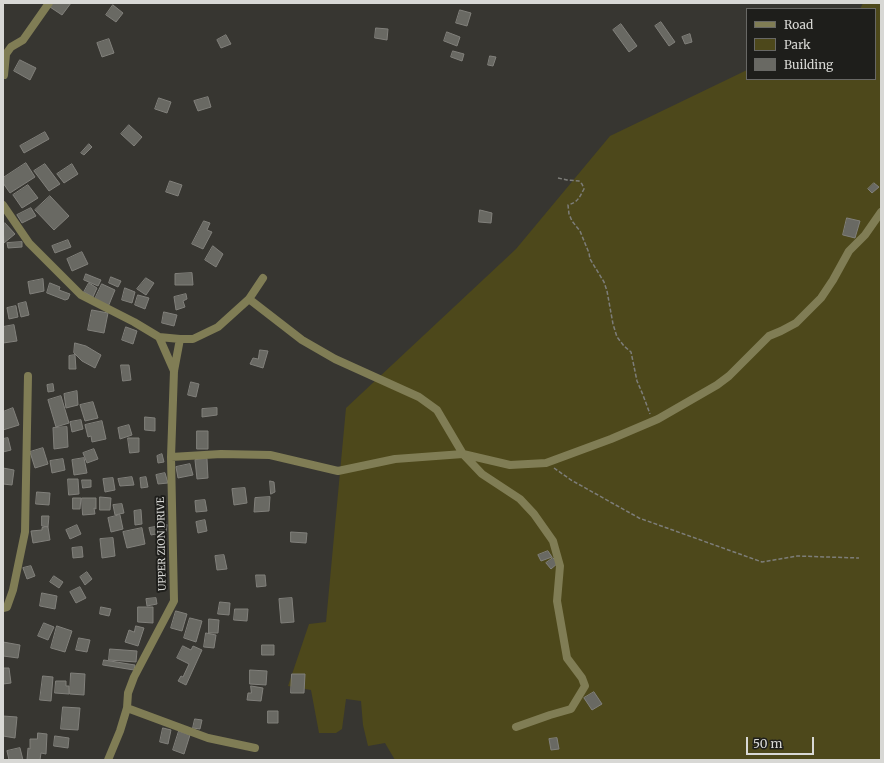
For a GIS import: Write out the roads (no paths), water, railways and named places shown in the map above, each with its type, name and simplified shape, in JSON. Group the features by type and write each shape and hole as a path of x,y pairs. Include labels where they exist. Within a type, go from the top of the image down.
{"street":[{"path":"4,75 6,54 11,48 23,40 49,3"},
{"path":"3,205 29,243 81,295 134,322 159,337 193,339 218,328 249,299 263,278"},
{"path":"171,458 221,454 270,454 338,471 395,459 463,454 510,465 546,463 652,422 717,385 729,376 769,336 796,323 821,298 833,280 848,251 865,235 881,212"},
{"path":"249,299 302,340 336,359 419,398 437,410 463,454 482,474 520,499 534,514 553,541 560,566 556,601 568,658 582,678 585,686 571,709 516,727"},
{"path":"159,337 174,371"},
{"name":"UPPER ZION DRIVE","path":"108,760 120,731 127,708 128,693 134,677 174,600 171,458 174,371 180,339"},
{"path":"3,608 7,607 13,590 25,532 28,376"},
{"path":"127,708 208,738 255,748"}]}
